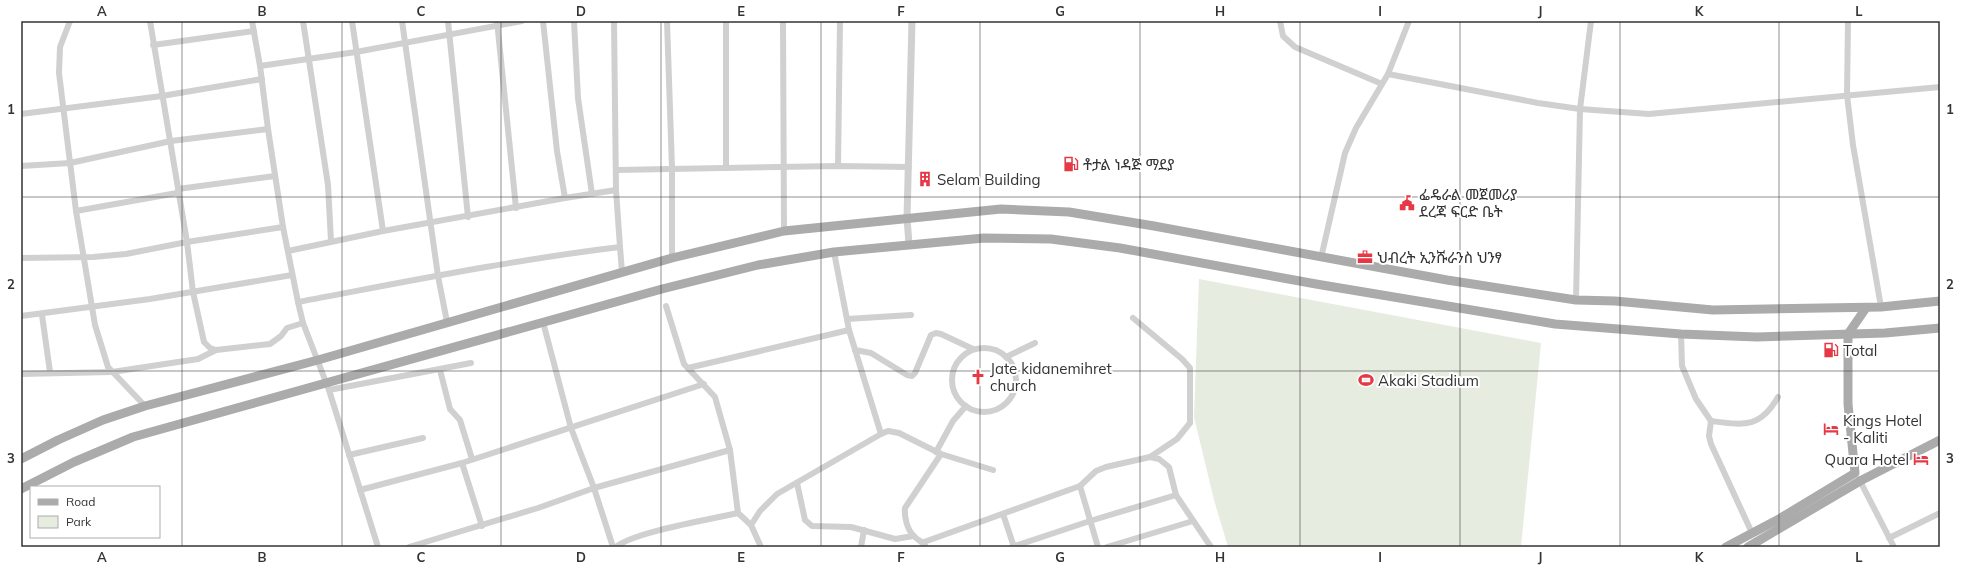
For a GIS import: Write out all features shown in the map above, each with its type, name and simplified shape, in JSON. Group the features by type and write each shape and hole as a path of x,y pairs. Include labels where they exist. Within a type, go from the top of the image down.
{"main road":[{"path":"21,458 103,420 145,406 318,360 672,258 784,231 1001,209 1069,212 1154,226 1321,258 1576,300 1615,301 1713,310 1866,308 1940,301"},
{"path":"21,489 74,462 133,437 327,386 543,322 662,289 758,265 834,252 909,244 984,238 1051,239 1120,248 1316,284 1555,324 1682,334 1758,337 1848,334 1940,328"},
{"path":"1726,547 1752,534 1855,473 1848,404 1848,334 1866,308"},
{"path":"1748,547 1860,481 1940,440"}],"street":[{"path":"70,21 60,46 59,59 63,110 82,257 95,325 105,361 112,372 145,406"},
{"path":"150,21 187,242 193,292 204,342 210,348 216,350"},
{"path":"252,21 262,79 283,227 303,323 327,386 378,547"},
{"path":"302,21 330,206 331,241"},
{"path":"352,21 383,231"},
{"path":"402,21 430,223 447,322"},
{"path":"448,21 468,216"},
{"path":"260,66 356,52 497,23 522,21"},
{"path":"543,21 557,151 565,198"},
{"path":"574,21 578,98 592,194"},
{"path":"614,21 616,190 622,272"},
{"path":"667,21 672,168 672,258"},
{"path":"726,21 726,168"},
{"path":"783,21 784,231"},
{"path":"838,166 840,21"},
{"path":"909,244 907,218 912,21"},
{"path":"1280,21 1283,36 1295,47 1382,84"},
{"path":"1321,258 1345,153 1356,128 1388,74 1409,21"},
{"path":"1576,300 1580,109 1591,21"},
{"path":"1848,21 1847,95 1853,146 1881,307"},
{"path":"497,23 516,208"},
{"path":"153,45 254,30"},
{"path":"1388,74 1538,103 1580,109 1663,114 1940,87"},
{"path":"21,114 63,110 162,96 262,79"},
{"path":"21,166 70,163 170,141 268,129"},
{"path":"616,170 838,166 909,167"},
{"path":"76,211 178,191 275,176"},
{"path":"288,251 383,231 616,190"},
{"path":"21,258 82,257 126,254 187,242 283,227"},
{"path":"298,302 577,252 620,247"},
{"path":"834,252 847,319 855,350 881,434"},
{"path":"21,316 42,315 292,275"},
{"path":"666,306 681,357 688,368 704,384 714,397 730,450 738,513 751,525 761,547"},
{"path":"42,315 50,372"},
{"path":"847,319 911,315"},
{"path":"966,406 953,421 938,453 905,508 906,521 912,536 925,545 1003,514 1080,486 1096,471 1106,466 1150,457 1178,439 1190,422 1190,368 1182,359 1133,318"},
{"path":"543,322 571,428 594,488 614,547 642,536 738,513"},
{"path":"21,374 50,372 112,372 198,359 216,350 270,344 281,336 288,328 303,323"},
{"path":"688,368 850,330"},
{"path":"855,350 871,354 907,375 912,376 916,373 931,336 936,333 973,349"},
{"path":"1682,334 1682,366 1696,399 1711,421 1709,436 1711,444 1752,534"},
{"path":"1006,357 1035,343"},
{"path":"985,348 996,350 1006,357 1013,366 1016,378 1014,389 1008,400 1000,407 988,411 977,411 966,406 958,398 953,388 952,376 956,364 963,355 973,349 985,348"},
{"path":"327,386 440,370 471,363"},
{"path":"440,370 450,409 460,420 472,460"},
{"path":"360,490 472,460 704,384"},
{"path":"1711,421 1748,423 1761,419 1771,409 1778,397"},
{"path":"751,525 760,511 777,494 888,431 899,433 938,453 993,470"},
{"path":"349,455 423,438"},
{"path":"408,547 482,526 594,488 730,450"},
{"path":"1150,457 1159,459 1168,467 1176,495 1211,547"},
{"path":"462,463 482,526"},
{"path":"1855,473 1894,547"},
{"path":"797,483 807,524 812,526 851,527 895,540 912,536"},
{"path":"1080,486 1098,547"},
{"path":"1003,514 1013,547 1090,521 1176,495"},
{"path":"1889,538 1940,513"},
{"path":"1107,547 1193,521"},
{"path":"861,547 864,530"}],"green space":[{"name":"Akaki Stadium","path":"1199,279 1541,343 1521,547 1228,547 1214,500 1194,417"}],"place":[{"name":"ቶታል ነዳጅ ማደያ","path":"1071,164"},
{"name":"Selam Building","path":"925,179"},
{"name":"ፌዴራል መጀመሪያ ደረጃ ፍርድ ቤት","path":"1407,203"},
{"name":"ህብረት ኢንሹራንስ ህንፃ","path":"1365,257"},
{"name":"Total","path":"1831,350"},
{"name":"Jate kidanemihret church","path":"978,377"},
{"name":"Akaki Stadium","path":"1366,380"},
{"name":"Kings Hotel - Kaliti","path":"1831,429"},
{"name":"Quara Hotel","path":"1921,459"}]}
